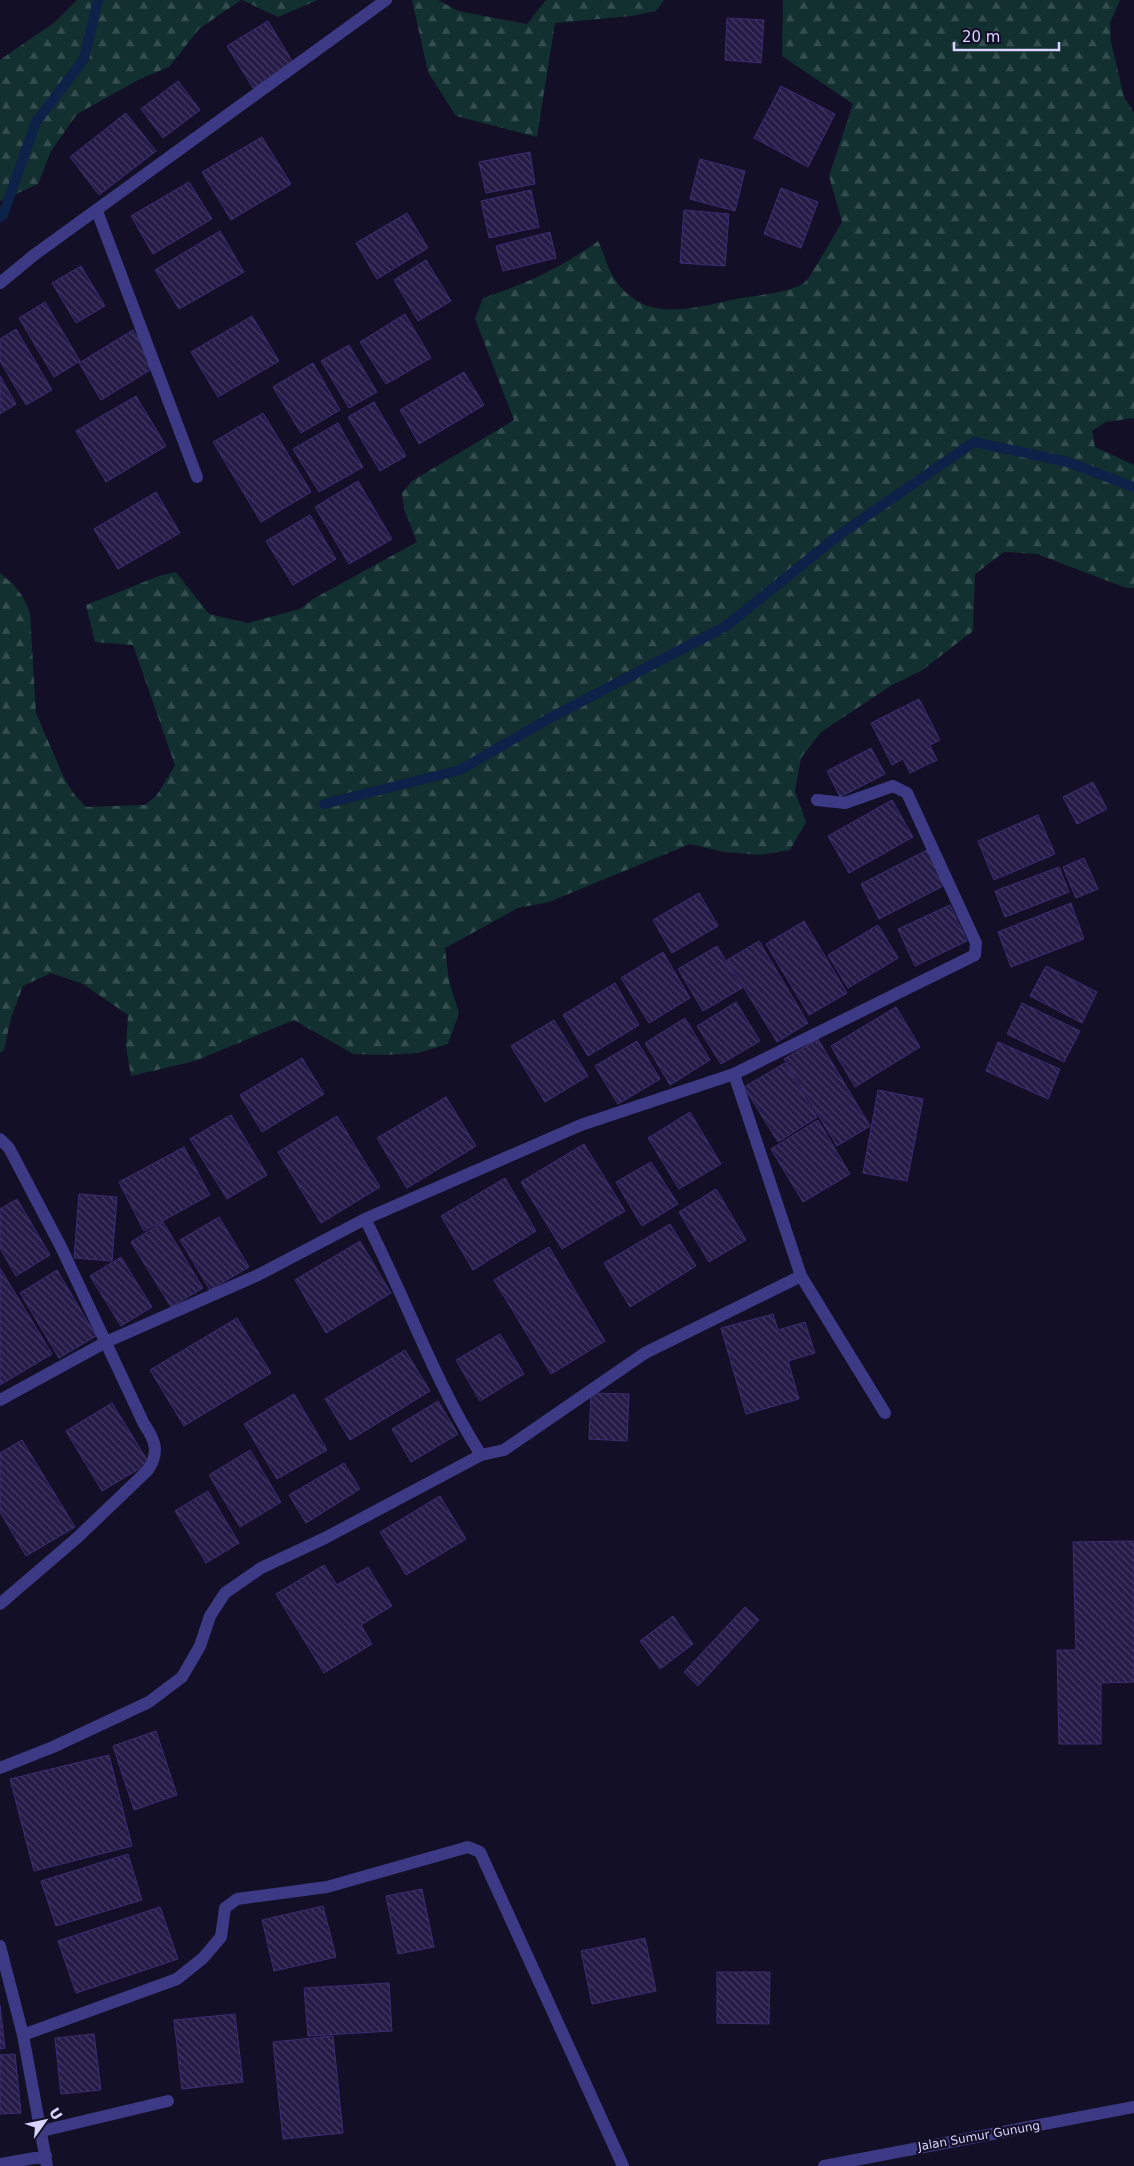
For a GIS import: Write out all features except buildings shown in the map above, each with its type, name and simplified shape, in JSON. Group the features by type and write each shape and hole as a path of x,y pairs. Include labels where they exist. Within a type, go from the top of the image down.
{"street":[{"path":"0,283 34,255 386,0"},
{"path":"97,211 197,477"},
{"path":"0,1400 106,1342 258,1275 365,1219 582,1125 734,1074 975,955 976,943 907,793 893,786 844,803 818,800"},
{"path":"734,1074 801,1276 885,1413"},
{"path":"0,1139 9,1148 57,1239 144,1424 154,1439 155,1456 148,1470 78,1537 0,1604"},
{"path":"365,1219 389,1265 459,1421 481,1455"},
{"path":"0,1768 53,1747 149,1702 182,1677 200,1646 210,1616 225,1593 261,1568 325,1538 481,1455 504,1450 645,1353 801,1276"},
{"path":"23,2036 177,1979 203,1958 221,1937 225,1908 237,1899 327,1887 468,1847 480,1852 624,2166"},
{"path":"0,1946 23,2036 47,2161 0,2164"},
{"path":"42,2131 168,2101"},
{"name":"Jalan Sumur Gunung","path":"824,2166 1134,2107"}],"green space":[{"path":"77,0 241,0 199,29 169,67 142,78 77,114 51,151 38,184 0,201 0,60 55,22"},
{"path":"242,0 318,0 278,17"},
{"path":"412,0 438,0 458,11 527,24 546,0 664,0 656,11 631,16 555,23 537,137 456,116 428,72"},
{"path":"783,0 1120,0 1110,23 1111,42 1124,97 1134,113 1134,418 1106,422 1092,431 1095,447 1134,465 1134,588 1126,588 1037,554 1004,552 975,574 973,631 921,671 892,685 821,732 801,758 795,791 806,822 790,850 760,855 724,852 690,844 549,902 518,908 445,948 449,981 459,1013 448,1044 418,1053 353,1054 294,1020 195,1061 131,1076 126,1046 128,1015 83,984 51,973 23,986 11,1018 4,1050 0,1053 0,573 13,584 23,597 30,613 36,713 65,780 86,807 145,805 157,795 175,765 133,645 95,642 86,605 159,576 176,572 209,614 247,623 300,609 313,599 417,542 404,509 402,493 412,481 514,420 475,319 483,298 543,274 598,241 611,273 623,290 637,301 653,307 669,310 686,309 782,291 804,283 842,222 829,176 853,104 782,56"}],"waterway":[{"path":"0,217 3,215 36,122 84,59 98,0"},
{"path":"324,804 460,770 548,719 726,626 839,535 974,442 1068,462 1134,487"}]}
